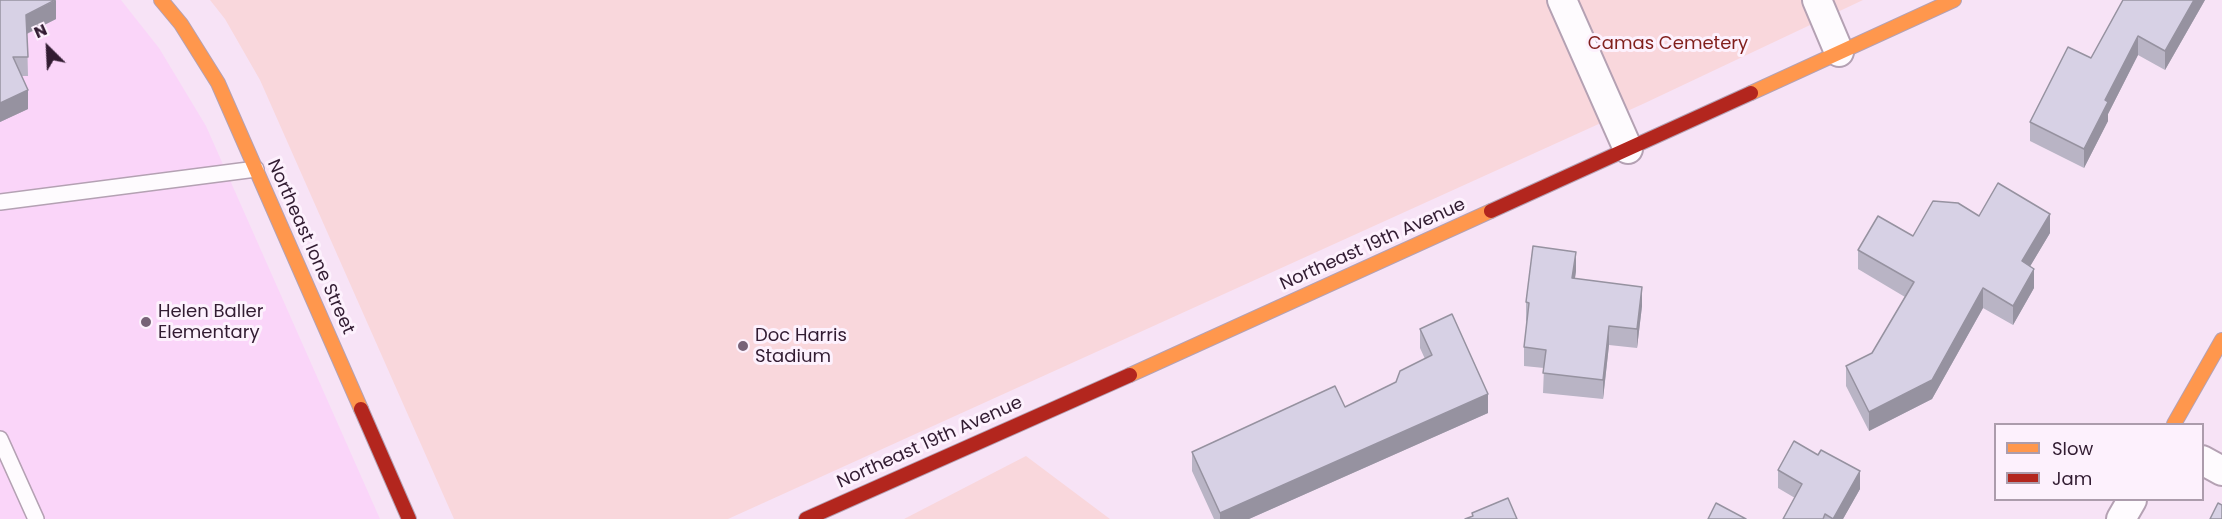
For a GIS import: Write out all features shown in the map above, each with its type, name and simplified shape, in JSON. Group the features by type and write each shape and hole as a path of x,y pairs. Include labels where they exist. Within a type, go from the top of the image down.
{"street":[{"name":"Northeast Ione Street","path":"160,0 181,24 218,83 410,519"},
{"path":"1562,0 1628,149"},
{"path":"1817,0 1839,52"},
{"name":"Northeast 19th Avenue","path":"806,519 1954,0"},
{"path":"2175,423 2222,340"},
{"path":"2204,461 2222,471"},
{"path":"2121,519 2131,501"}],"lane":[{"path":"0,202 256,169"},
{"path":"0,439 36,519"}],"shaded area":[{"name":"Helen Baller Elementary","path":"0,0 121,0 159,48 206,126 380,519 0,519"}],"green space":[{"name":"Doc Harris Stadium","path":"210,0 1863,0 1645,103 728,519 454,519 260,80 225,19"},
{"path":"1026,456 1110,519 904,519"}],"building":[{"path":"0,0 55,0 26,15 28,57 13,57 28,90 0,103"},
{"path":"2123,0 2194,0 2165,51 2138,36 2105,100 2108,102 2084,149 2030,122 2068,47 2091,58"},
{"path":"1998,183 2050,214 2022,261 2034,269 2013,306 1983,288 1932,380 1869,412 1846,366 1872,353 1914,282 1858,250 1878,216 1913,236 1933,201 1958,203 1979,216"},
{"path":"1533,246 1576,252 1572,278 1642,287 1637,329 1609,326 1603,380 1543,373 1546,350 1524,347 1529,303 1526,302"},
{"path":"1452,314 1488,394 1220,513 1192,452 1335,386 1345,407 1396,382 1400,371 1432,355 1420,329"},
{"path":"1794,441 1818,455 1821,450 1860,471 1833,519 1825,514 1823,519 1783,519 1802,484 1778,470"},
{"path":"1508,498 1517,519 1465,519 1473,516 1472,513"},
{"path":"1716,503 1746,519 1708,519"},
{"path":"2218,503 2222,505 2222,519 2210,519"}],"traffic: slow":[{"path":"161,0 181,24 218,83 361,409"},
{"path":"1751,93 1954,0"},
{"path":"1130,375 1491,211"},
{"path":"2175,423 2222,340"}],"traffic: jam":[{"path":"1491,211 1751,93"},
{"path":"806,519 1130,375"},
{"path":"361,409 409,519"}],"place":[{"name":"Helen Baller Elementary","path":"146,322"},
{"name":"Doc Harris Stadium","path":"743,346"}],"park label":[{"name":"Camas Cemetery","path":"1668,44"}]}
